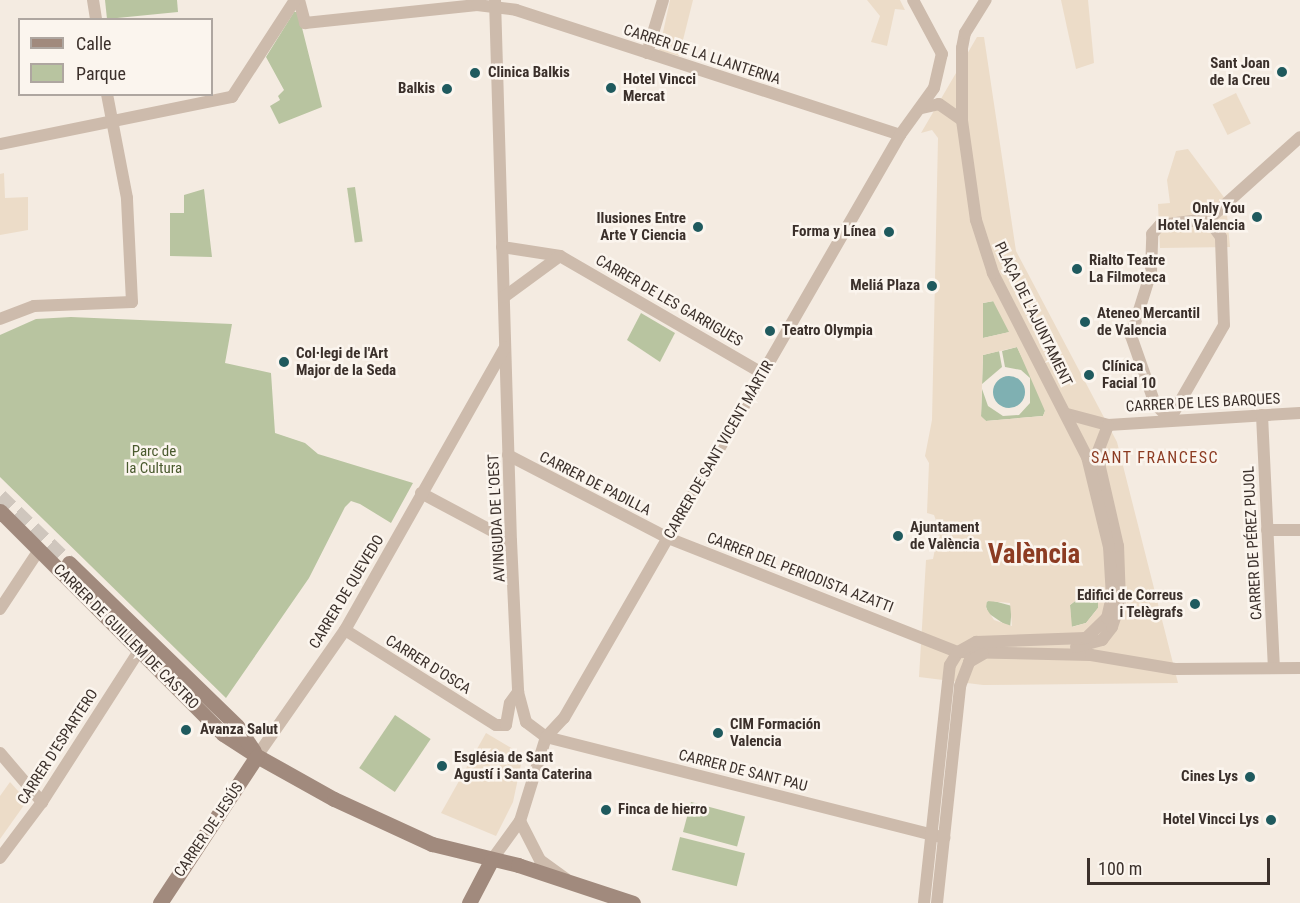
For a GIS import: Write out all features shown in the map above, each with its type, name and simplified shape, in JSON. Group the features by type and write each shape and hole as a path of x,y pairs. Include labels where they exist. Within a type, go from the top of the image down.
{"main road":[{"name":"CARRER DE GUILLEM DE CASTRO","path":"0,511 223,734 257,756 416,837 491,861 571,882 633,903"},
{"name":"CARRER DE GUILLEM DE CASTRO","path":"69,563 237,726 257,756"},
{"name":"CARRER DE JESÚS","path":"160,903 257,756"},
{"path":"469,903 491,861"}],"street":[{"path":"93,0 96,18"},
{"path":"0,144 112,125 232,97 295,0"},
{"path":"299,0 305,22 414,5 495,3"},
{"path":"647,53 663,0"},
{"name":"CARRER DE SANT VICENT MÀRTIR","path":"546,737 564,718 900,135 922,108 943,63 932,33 913,0"},
{"name":"PLAÇA DE L'AJUNTAMENT","path":"958,652 968,644 984,641 1079,640 1107,618 1112,576 1106,533 1088,457 982,244 962,120 962,48 965,33 986,0"},
{"name":"CARRER DE LA LLANTERNA","path":"495,3 900,135"},
{"name":"AVINGUDA DE L'OEST","path":"495,3 508,455 518,692 526,722 546,737"},
{"path":"0,319 34,306 132,302 128,198 112,125 108,96"},
{"path":"922,108 947,106 962,120"},
{"path":"1202,223 1300,137"},
{"path":"1202,223 1213,226 1221,237 1224,325 1170,419 1155,404 1131,336 1151,272 1152,234 1164,224 1202,223"},
{"name":"CARRER DE LES GARRIGUES","path":"502,247 560,256 762,373"},
{"path":"504,297 560,256"},
{"name":"CARRER DE QUEVEDO","path":"257,756 345,630 506,343"},
{"path":"924,903 938,837 960,682 969,662 994,647 1094,644 1112,627 1120,602 1120,560 1097,454 1108,424 1076,420 1066,413"},
{"name":"CARRER DE LES BARQUES","path":"1108,424 1300,413"},
{"name":"CARRER DE PÉREZ PUJOL","path":"1262,415 1274,669"},
{"name":"CARRER DE PADILLA","path":"508,455 668,538"},
{"path":"421,493 511,541"},
{"path":"1268,530 1300,530"},
{"name":"CARRER DEL PERIODISTA AZATTI","path":"668,538 922,635 958,652"},
{"path":"0,609 39,550"},
{"name":"CARRER D'OSCA","path":"345,630 496,725"},
{"name":"CARRER D'ESPARTERO","path":"0,858 42,802 139,651"},
{"path":"937,903 938,837 947,681 958,652 1091,655 1175,669 1300,668"},
{"name":"AVINGUDA DE L'OEST","path":"496,725 506,725 510,703 518,692"},
{"path":"491,861 520,821 546,737"},
{"name":"CARRER DE SANT PAU","path":"546,737 938,837"},
{"path":"0,753 42,802"},
{"path":"520,821 540,860 571,882"}],"green space":[{"path":"105,0 177,0 178,12 107,18"},
{"path":"294,12 298,12 322,107 279,124 270,106 280,100 278,96 284,90 266,57"},
{"path":"355,187 363,241 355,243 347,188"},
{"path":"204,189 212,257 170,256 170,213 184,213 184,195"},
{"path":"994,301 1010,332 983,338 983,303"},
{"path":"641,313 675,333 660,362 627,340"},
{"name":"Parc de la Cultura","path":"71,317 232,324 225,363 271,373 275,433 305,443 318,454 413,483 391,523 360,504 351,501 345,507 309,578 226,698 0,477 0,335 36,319"},
{"path":"1017,347 1044,403 1043,416 986,421 981,417 982,389 988,406 1003,416 1019,415 1030,403 1030,378 1021,370 1005,367 1002,351"},
{"path":"999,351 1002,367 982,384 983,355"},
{"path":"1079,598 1098,598 1098,608 1086,623 1071,627 1070,605"},
{"path":"990,600 1012,606 1010,628 988,613 985,603"},
{"path":"1128,622 1134,648 1124,648 1111,641"},
{"path":"395,715 431,739 395,792 359,768"},
{"path":"691,802 745,816 737,846 683,832"},
{"path":"680,837 745,853 737,886 672,870"}],"shaded area":[{"path":"670,0 693,0 679,56 659,51"},
{"path":"867,0 900,0 905,10 895,9 887,46 871,42 880,16"},
{"path":"1061,0 1088,0 1094,63 1076,69"},
{"path":"977,37 984,37 1016,251 1117,442 1178,683 983,685 919,677 926,560 933,559 939,529 934,515 927,513 929,463 925,456 932,420 938,138 932,130 921,133","holes":["993,301 1009,332 983,338 983,303","1017,347 1045,411 1043,416 986,421 981,416 983,355","1079,598 1098,598 1098,608 1086,623 1072,627 1070,605","987,601 1010,603 1012,626 994,620 986,608"]},
{"path":"1236,93 1251,124 1228,135 1213,104"},
{"path":"1188,149 1232,208 1227,215 1230,247 1160,248 1158,204 1170,203 1167,180 1176,151"},
{"path":"4,173 5,198 28,197 28,230 0,235 0,174"},
{"path":"486,733 523,755 513,802 496,836 441,813"},
{"path":"10,782 27,801 0,839 0,796"}],"water":[{"path":"1009,376 1020,381 1025,392 1020,403 1009,408 998,403 993,392 998,381"}],"tunnel":[{"path":"0,496 69,563"}],"place":[{"name":"Sant Joan de la Creu","path":"1282,72"},
{"name":"Clinica Balkis","path":"475,73"},
{"name":"Hotel Vincci Mercat","path":"611,88"},
{"name":"Balkis","path":"447,89"},
{"name":"Only You Hotel Valencia","path":"1257,217"},
{"name":"Ilusiones Entre Arte Y Ciencia","path":"698,227"},
{"name":"Forma y Línea","path":"889,232"},
{"name":"Rialto Teatre La Filmoteca","path":"1077,269"},
{"name":"Meliá Plaza","path":"932,286"},
{"name":"Ateneo Mercantil de Valencia","path":"1085,322"},
{"name":"Teatro Olympia","path":"770,331"},
{"name":"Col·legi de l'Art Major de la Seda","path":"284,362"},
{"name":"Clínica Facial 10","path":"1089,375"},
{"name":"Ajuntament de València","path":"898,536"},
{"name":"Edifici de Correus i Telègrafs","path":"1195,604"},
{"name":"Avanza Salut","path":"186,730"},
{"name":"CIM Formación Valencia","path":"718,733"},
{"name":"Església de Sant Agustí i Santa Caterina","path":"442,766"},
{"name":"Cines Lys","path":"1250,777"},
{"name":"Finca de hierro","path":"606,810"},
{"name":"Hotel Vincci Lys","path":"1271,820"}],"district":[{"name":"SANT FRANCESC","path":"1155,458"},
{"name":"València","path":"1034,555"}]}
